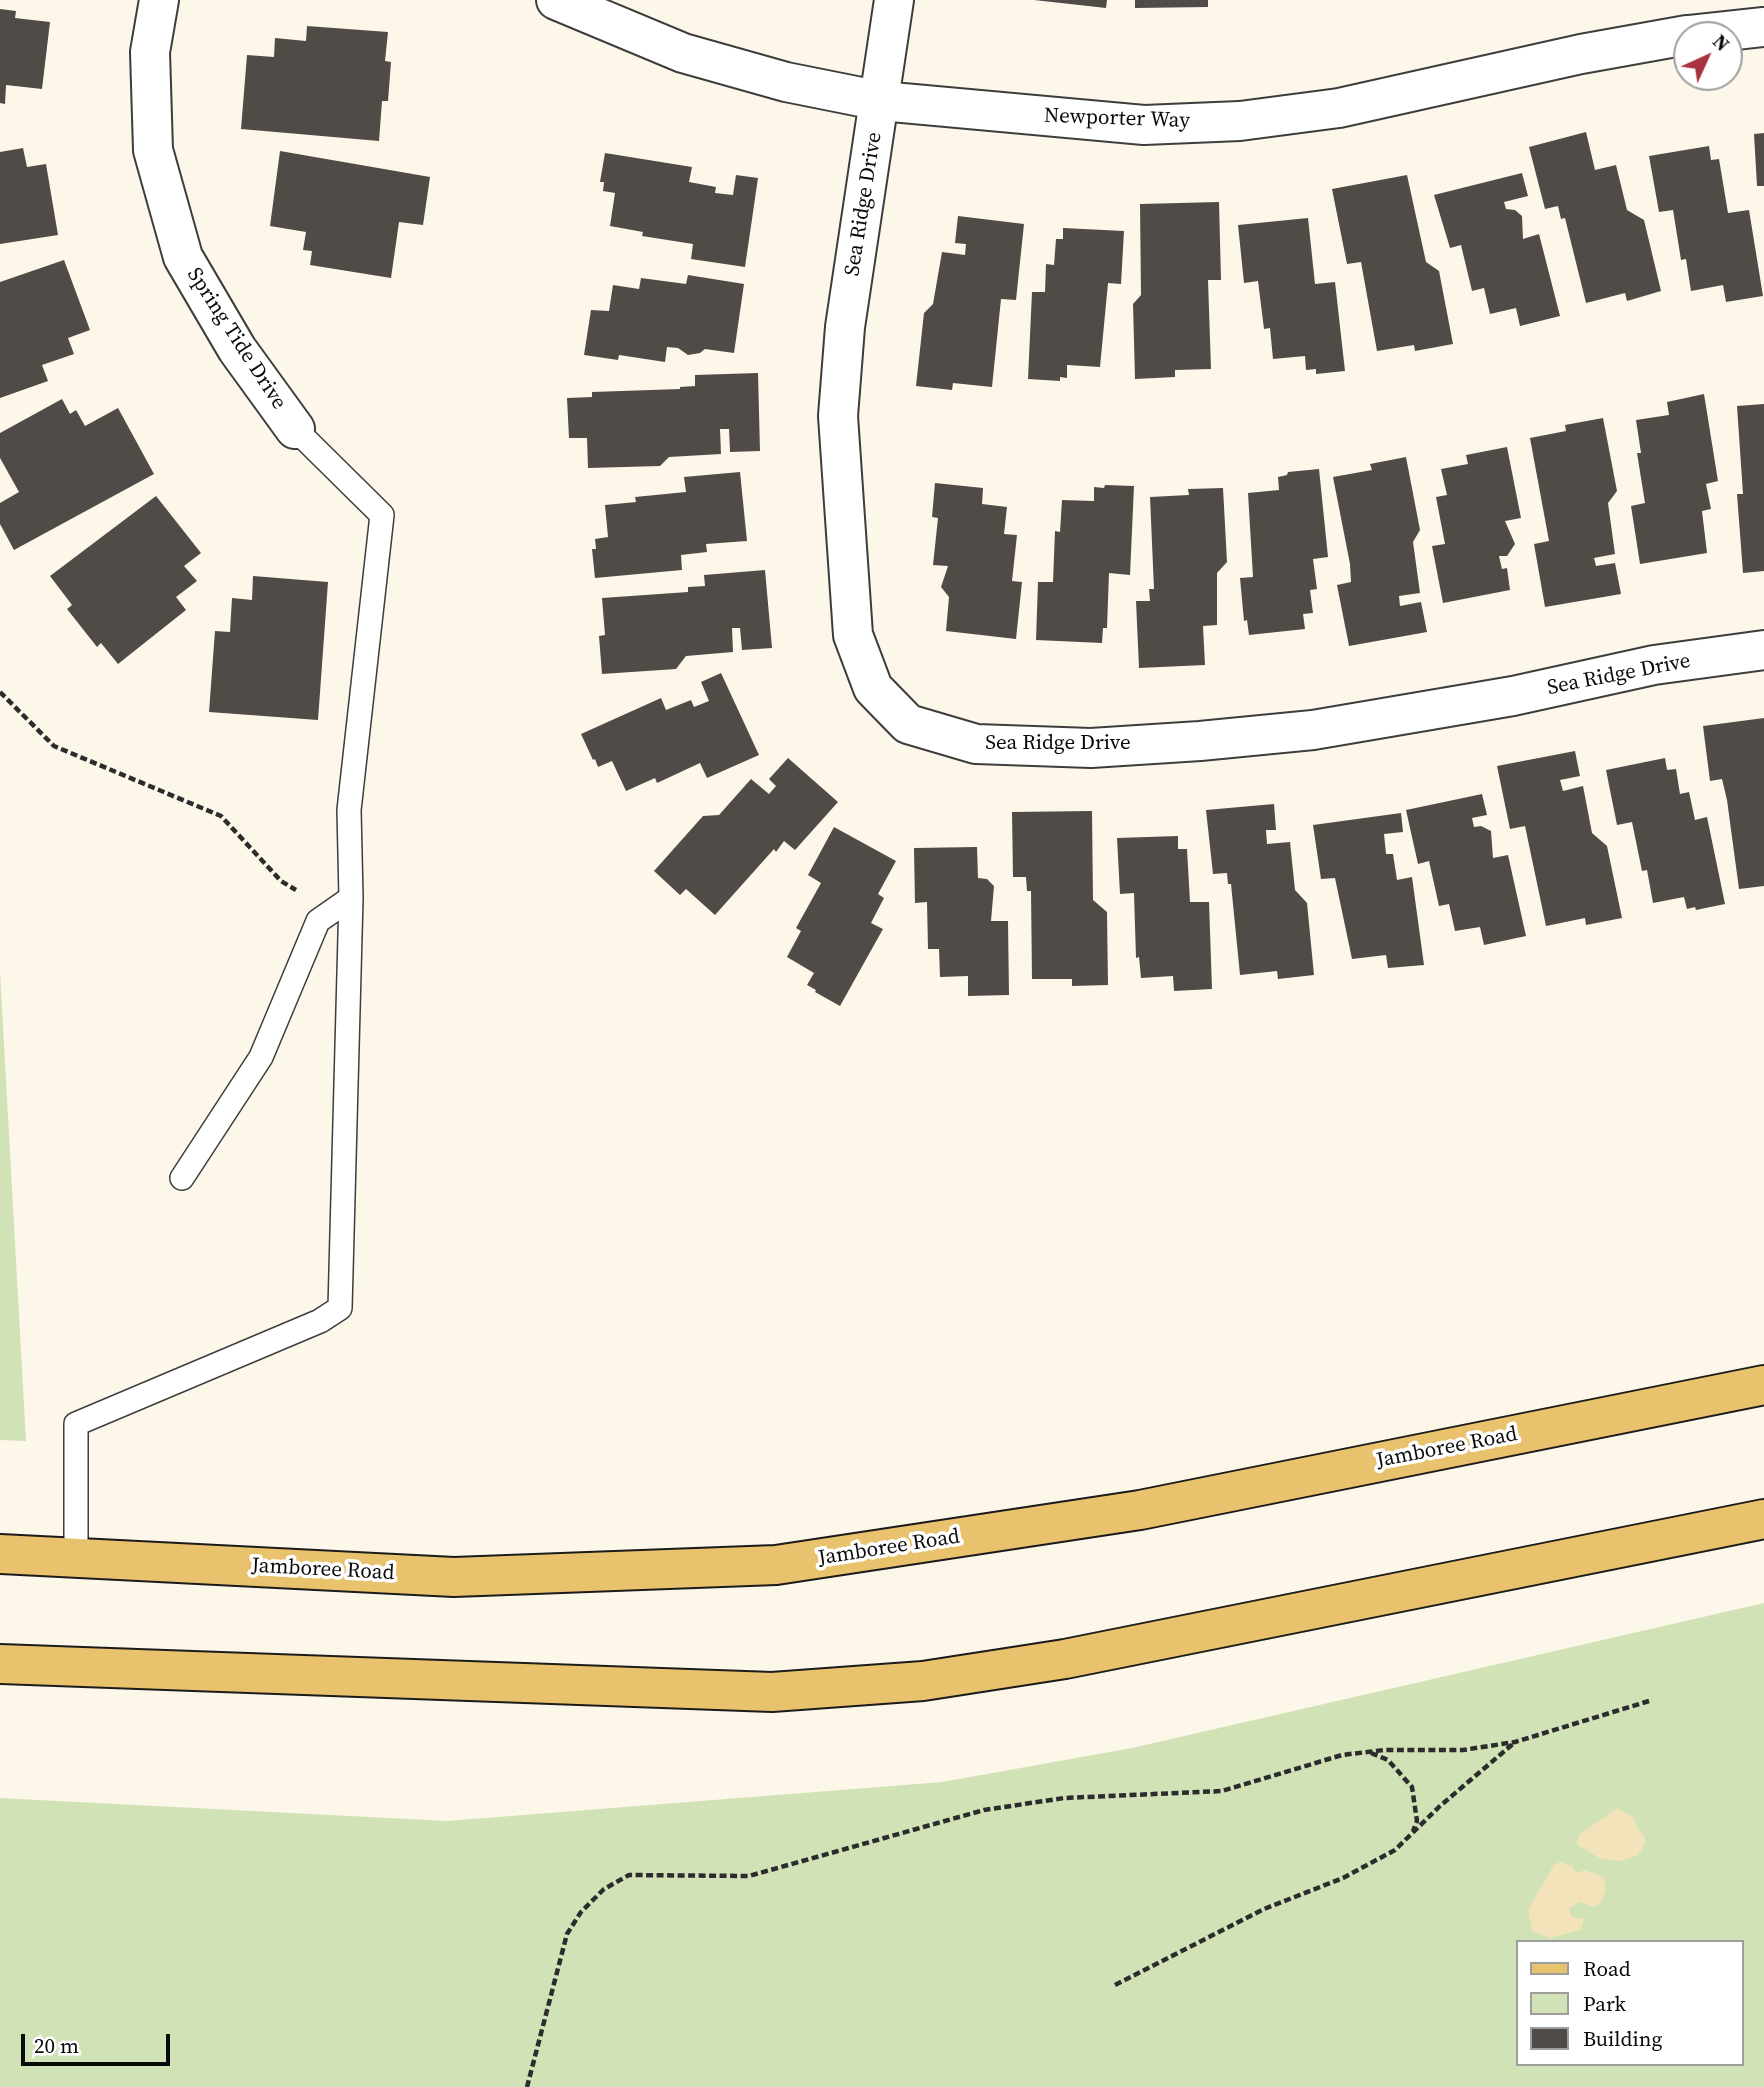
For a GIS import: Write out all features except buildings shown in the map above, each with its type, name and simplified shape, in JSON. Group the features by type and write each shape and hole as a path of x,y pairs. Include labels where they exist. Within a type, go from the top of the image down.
{"main road":[{"name":"Jamboree Road","path":"0,1554 454,1577 776,1565 1140,1510 1764,1385"},
{"path":"0,1664 772,1692 923,1681 1065,1659 1764,1520"}],"street":[{"name":"Spring Tide Drive","path":"159,0 150,52 153,150 183,257 237,349 295,429"},
{"name":"Newporter Way","path":"556,0 683,53 786,82 881,101 1144,125 1240,121 1339,108 1581,54 1673,38"},
{"name":"Sea Ridge Drive","path":"894,0 881,101 845,327 838,416 853,635 873,688 908,724 976,744 1091,748 1213,740 1313,730 1513,696 1654,665 1764,650"},
{"name":"Newporter Way","path":"1743,29 1764,27"}],"lane":[{"path":"76,1558 76,1424 320,1321 340,1308 351,898 349,810 382,515 295,429"},
{"path":"182,1178 261,1058 318,921 351,898"}],"path":[{"path":"0,692 54,746 221,816 281,881 308,898 351,898"},
{"path":"527,2087 567,1934 581,1912 604,1889 629,1875 749,1876 984,1810 1064,1798 1223,1791 1342,1755 1363,1752 1464,1750 1515,1742 1649,1701"},
{"path":"1115,1985 1264,1909 1343,1878 1395,1850 1515,1742"},
{"path":"1363,1752 1388,1760 1412,1787 1417,1821 1412,1833"}],"green space":[{"path":"0,972 26,1441 0,1440"},
{"path":"1764,1603 1764,2087 0,2087 0,1798 447,1821 942,1782 1132,1748"}],"sand":[{"path":"1618,1808 1634,1818 1637,1828 1644,1836 1645,1844 1638,1855 1621,1861 1601,1859 1576,1844 1580,1834"},
{"path":"1560,1862 1572,1866 1577,1873 1585,1870 1603,1877 1606,1889 1602,1901 1595,1907 1580,1902 1569,1909 1572,1917 1584,1919 1581,1930 1550,1938 1532,1931 1528,1910 1554,1865"}]}
